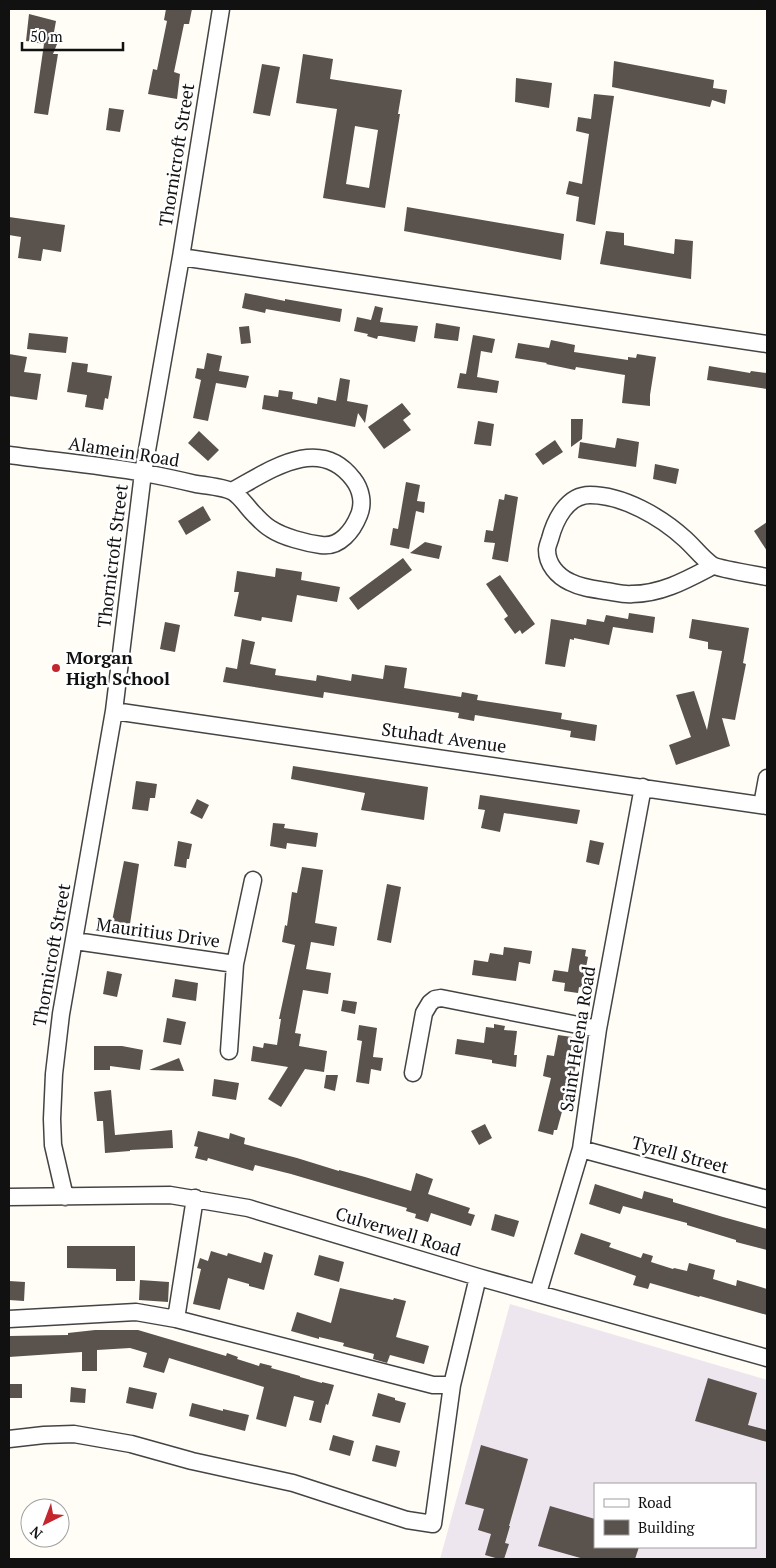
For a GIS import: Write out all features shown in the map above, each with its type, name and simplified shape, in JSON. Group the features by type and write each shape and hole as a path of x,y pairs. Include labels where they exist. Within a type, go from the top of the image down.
{"street":[{"name":"Thornicroft Street","path":"65,1197 53,1145 54,1083 62,1014 114,711 143,473 181,257 221,9"},
{"path":"181,257 767,344"},
{"name":"Alamein Road","path":"9,455 143,473 232,491"},
{"path":"316,456 329,460 348,471 358,485 361,497 360,512 354,526 347,535 336,543 321,545 283,535 270,529 232,491 276,467 294,460 316,456"},
{"path":"714,566 678,584 658,591 632,594 583,588 565,580 553,570 547,550 554,526 561,512 580,497 590,495 633,504 660,520 683,537 714,566 767,577"},
{"name":"Stuhadt Avenue","path":"114,711 765,806"},
{"path":"765,806 767,778"},
{"name":"Saint Helena Road","path":"538,1293 581,1149 598,1028 643,787"},
{"name":"Mauritius Drive","path":"229,1051 235,964 253,880"},
{"name":"Mauritius Drive","path":"75,941 235,964"},
{"path":"413,1073 424,1013 435,999 440,998 598,1028"},
{"name":"Tyrell Street","path":"581,1149 767,1199"},
{"name":"Culverwell Road","path":"9,1197 170,1195 248,1208 478,1278 538,1293 767,1358"},
{"path":"176,1319 195,1198"},
{"path":"9,1439 74,1434 131,1444 192,1461 293,1483 407,1520 433,1524 452,1385 478,1278"},
{"path":"9,1319 136,1312 176,1319 433,1385 452,1385"}],"shaded area":[{"path":"510,1304 767,1380 767,1559 440,1559"}],"building":[{"path":"166,9 192,9 189,24 184,24 174,72 180,74 177,99 148,94 153,69 157,70 167,21 164,20"},
{"path":"29,14 56,21 54,32 61,34 53,54 58,54 48,115 34,113 44,44 26,41"},
{"path":"303,54 333,59 330,79 402,90 385,208 323,198 337,109 296,103","holes":["355,126 378,130 369,188 346,184"]},
{"path":"614,61 714,80 713,88 727,90 725,104 712,100 710,107 612,87"},
{"path":"262,64 280,67 270,116 253,113"},
{"path":"516,78 552,83 549,108 515,102"},
{"path":"594,94 614,96 595,225 576,221 579,197 566,194 569,181 582,184 589,134 576,131 578,117 591,119"},
{"path":"109,108 124,110 120,132 106,130"},
{"path":"407,207 564,234 561,260 404,231"},
{"path":"9,217 65,225 61,252 43,249 41,261 18,258 21,237 9,235"},
{"path":"606,231 624,233 624,245 674,254 675,239 693,241 691,279 600,264"},
{"path":"245,293 342,309 340,322 266,309 265,313 242,308"},
{"path":"375,306 383,308 380,322 418,326 415,342 381,336 378,336 377,339 367,336 368,334 354,331 357,317 371,320"},
{"path":"436,323 460,327 458,341 434,338"},
{"path":"249,326 251,343 241,344 239,327"},
{"path":"29,333 68,337 66,353 27,349"},
{"path":"473,335 495,339 492,353 481,351 477,377 499,381 497,393 457,388 460,373 466,374"},
{"path":"551,340 575,345 574,352 628,360 628,357 636,358 637,354 656,357 650,406 622,403 625,375 576,367 575,370 515,358 518,343 549,348"},
{"path":"207,353 222,356 219,371 249,376 246,388 216,383 208,421 193,418 201,380 195,378 197,368 204,369"},
{"path":"9,354 27,357 24,372 41,374 37,400 9,396"},
{"path":"72,362 88,364 87,372 112,376 108,399 105,398 103,410 85,407 87,395 67,392"},
{"path":"709,366 750,373 751,371 767,373 767,389 707,380"},
{"path":"340,378 350,380 347,401 368,405 365,423 358,413 355,427 262,409 264,395 278,397 279,390 293,392 292,399 317,404 318,397 336,401"},
{"path":"402,403 411,414 403,420 411,430 384,449 368,427"},
{"path":"571,419 583,419 582,439 571,447"},
{"path":"478,421 494,424 491,446 474,444"},
{"path":"199,431 219,450 208,461 188,443"},
{"path":"617,438 639,442 636,467 578,458 580,442 615,448"},
{"path":"555,440 563,452 543,465 535,454"},
{"path":"655,464 679,469 676,484 653,479"},
{"path":"406,482 420,485 417,501 425,502 424,513 416,511 409,549 390,545 393,528 398,529"},
{"path":"505,494 518,497 508,562 492,559 495,543 484,542 486,530 493,531 499,499 504,500"},
{"path":"203,506 211,520 186,535 178,521"},
{"path":"767,522 767,551 754,531"},
{"path":"425,542 442,546 439,559 410,553"},
{"path":"403,558 412,570 358,610 349,598"},
{"path":"276,568 302,572 301,580 340,587 337,602 297,595 292,622 262,617 261,621 234,616 239,592 234,592 237,571 275,577"},
{"path":"500,575 535,624 522,634 520,630 515,634 504,619 508,616 486,584"},
{"path":"629,613 655,617 653,633 613,627 609,645 574,638 574,640 570,639 565,667 545,664 551,619 586,625 587,619 604,622 606,615 628,619"},
{"path":"692,619 749,628 743,663 746,664 735,720 722,718 730,746 676,765 669,745 691,737 676,695 694,691 707,730 722,651 708,649 708,642 689,638"},
{"path":"165,622 180,625 175,652 160,649"},
{"path":"242,639 255,642 250,664 276,669 275,675 316,681 317,675 351,681 352,674 383,679 385,665 407,668 404,688 461,697 462,692 478,695 477,700 562,713 561,719 597,725 595,741 570,737 571,731 475,715 474,721 458,718 459,713 324,692 323,698 223,682 226,667 237,669"},
{"path":"293,766 428,787 424,820 361,810 365,793 291,779"},
{"path":"136,781 157,784 155,798 150,798 148,811 132,809"},
{"path":"480,795 580,810 577,824 504,813 500,832 481,828 485,810 478,809"},
{"path":"197,799 209,805 202,819 190,813"},
{"path":"273,823 285,824 284,828 318,833 316,847 287,843 286,849 270,846"},
{"path":"590,840 604,843 599,865 586,862"},
{"path":"178,841 192,844 186,868 174,866"},
{"path":"124,861 139,864 130,924 112,921"},
{"path":"302,867 323,870 315,923 337,927 334,946 311,942 306,969 331,973 328,994 303,990 295,1033 301,1034 299,1046 327,1051 324,1072 305,1069 281,1107 268,1099 288,1067 251,1061 253,1046 263,1048 264,1043 277,1045 281,1019 279,1019 295,945 282,942 285,925 287,926 292,892 297,893"},
{"path":"387,884 401,887 391,943 377,940"},
{"path":"504,947 532,951 530,964 519,962 516,981 472,975 474,960 488,962 490,953 503,955"},
{"path":"572,948 586,950 585,956 588,957 582,988 579,987 578,993 564,991 565,983 552,981 554,970 568,972"},
{"path":"107,971 122,974 117,997 103,994"},
{"path":"175,979 198,983 196,1001 172,997"},
{"path":"343,1000 357,1002 355,1014 341,1011"},
{"path":"167,1018 186,1022 181,1045 163,1042"},
{"path":"494,1024 505,1026 504,1030 517,1031 514,1055 517,1055 516,1067 492,1063 492,1060 455,1054 457,1039 484,1043 486,1027 494,1028"},
{"path":"359,1025 377,1028 373,1057 383,1058 381,1071 371,1069 369,1084 356,1082 362,1041 357,1040"},
{"path":"558,1035 572,1037 571,1044 574,1045 570,1064 576,1065 557,1130 554,1130 553,1135 538,1131 551,1078 543,1076 547,1055 554,1056"},
{"path":"94,1046 122,1046 143,1050 140,1070 110,1066 110,1070 94,1070"},
{"path":"179,1058 184,1071 149,1070"},
{"path":"326,1075 338,1075 335,1091 324,1088"},
{"path":"214,1079 239,1083 236,1100 212,1096"},
{"path":"111,1090 115,1135 172,1130 173,1148 105,1153 103,1121 97,1121 94,1092"},
{"path":"485,1124 492,1138 479,1145 471,1131"},
{"path":"198,1131 229,1139 230,1133 245,1138 244,1144 411,1191 416,1173 433,1179 428,1194 470,1208 468,1213 475,1215 471,1226 431,1213 428,1222 415,1218 416,1214 406,1211 407,1208 291,1174 255,1165 253,1171 208,1158 207,1161 195,1158 198,1147 194,1146"},
{"path":"595,1184 642,1199 644,1191 673,1199 673,1202 767,1229 767,1250 736,1242 736,1240 687,1225 687,1223 623,1206 620,1214 589,1204"},
{"path":"495,1214 519,1221 514,1237 491,1230"},
{"path":"581,1233 611,1243 609,1247 641,1258 643,1253 653,1256 651,1262 673,1269 687,1271 689,1263 715,1270 713,1279 736,1286 737,1280 767,1289 767,1315 650,1283 648,1289 633,1285 636,1276 574,1254"},
{"path":"67,1246 135,1246 135,1281 116,1281 116,1269 67,1268"},
{"path":"211,1251 227,1256 228,1253 261,1263 264,1252 273,1255 264,1290 228,1278 220,1310 193,1304 201,1269 197,1268 200,1258 208,1261"},
{"path":"319,1255 344,1262 339,1282 314,1275"},
{"path":"140,1280 169,1282 168,1302 139,1300"},
{"path":"9,1281 25,1282 24,1301 9,1300"},
{"path":"340,1288 393,1300 394,1298 406,1301 396,1337 429,1346 424,1364 390,1355 387,1363 373,1359 374,1354 343,1346 344,1343 319,1337 319,1339 291,1331 297,1312 331,1323"},
{"path":"95,1330 138,1330 226,1356 227,1353 238,1357 237,1359 259,1366 260,1363 272,1366 271,1368 300,1377 334,1385 321,1423 309,1420 314,1401 294,1396 286,1427 256,1419 264,1387 169,1358 164,1373 143,1367 147,1353 130,1348 97,1350 97,1371 82,1371 82,1352 9,1357 9,1336 68,1335 68,1333"},
{"path":"708,1378 757,1393 748,1425 767,1430 767,1442 695,1421"},
{"path":"9,1384 22,1384 22,1398 9,1398"},
{"path":"71,1387 86,1389 85,1403 70,1402"},
{"path":"129,1387 157,1393 153,1409 126,1403"},
{"path":"378,1393 406,1403 400,1423 372,1416"},
{"path":"192,1403 249,1415 245,1431 189,1416"},
{"path":"333,1435 354,1441 350,1456 329,1450"},
{"path":"376,1445 400,1451 396,1467 372,1461"},
{"path":"481,1445 528,1459 509,1526 505,1543 509,1544 504,1559 485,1555 491,1534 478,1530 484,1509 465,1504"},
{"path":"550,1506 594,1519 594,1548 639,1548 635,1559 584,1559 538,1546"}],"place":[{"name":"Morgan High School","path":"56,668"}]}
